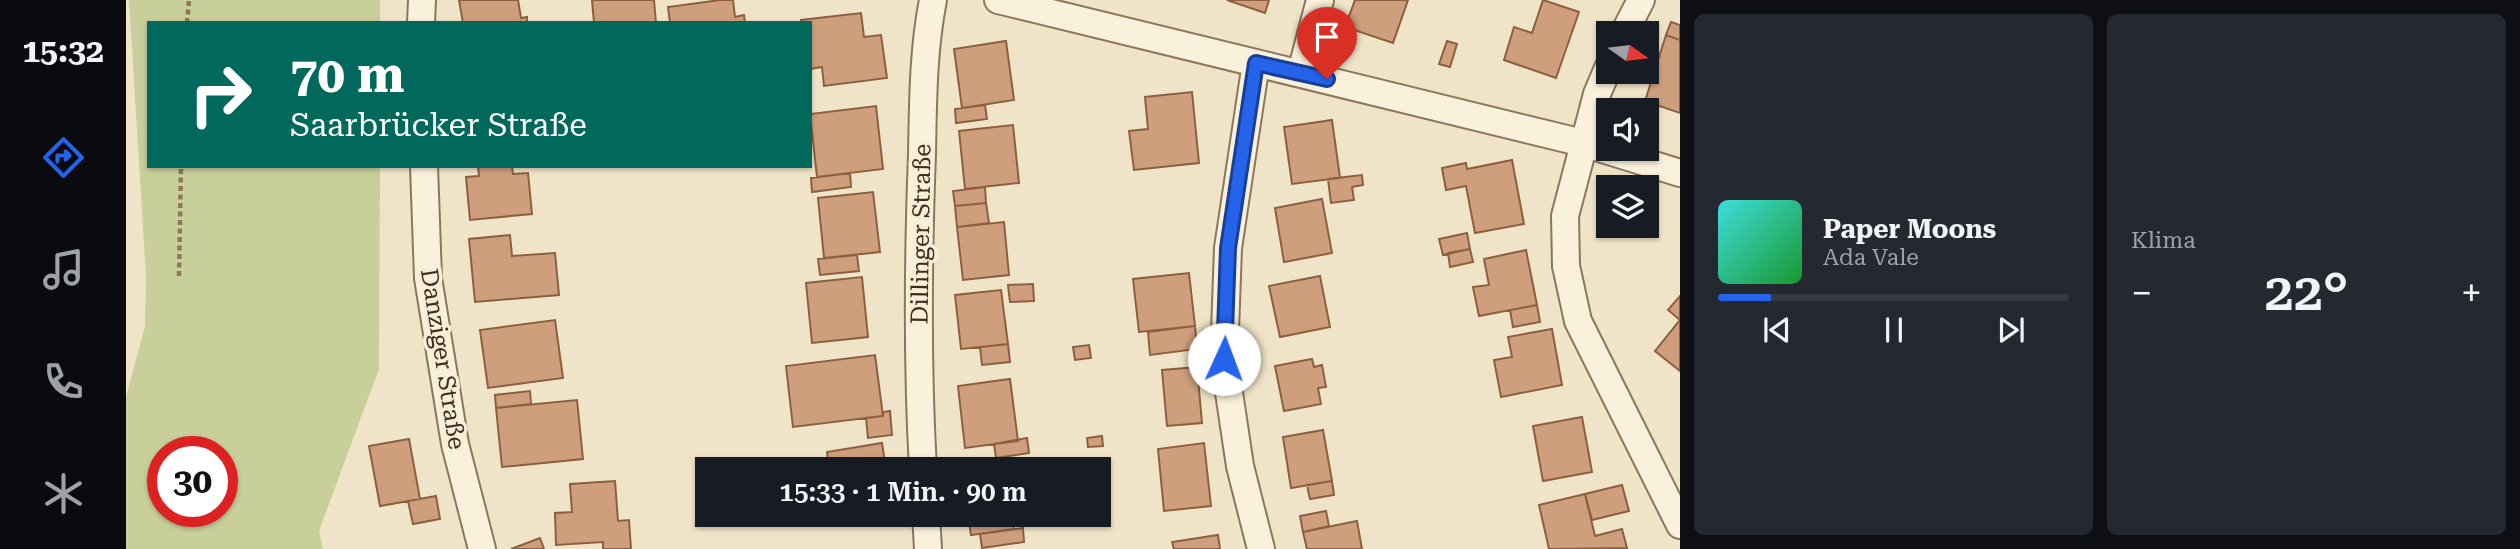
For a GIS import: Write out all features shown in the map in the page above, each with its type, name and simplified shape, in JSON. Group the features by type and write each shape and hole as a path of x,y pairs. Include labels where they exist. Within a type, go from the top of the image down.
{"street":[{"path":"421,21 422,0"},
{"name":"Dillinger Straße","path":"922,457 919,221 926,36 933,0"},
{"path":"998,0 1583,143 1680,173"},
{"path":"1301,72 1320,0"},
{"path":"1631,21 1642,0"},
{"path":"1256,63 1228,248 1224,359 1240,466 1261,549"},
{"path":"1601,84 1565,216 1566,266 1578,321 1680,525"},
{"name":"Danziger Straße","path":"424,168 428,278 455,444 482,549"},
{"path":"927,527 928,549"}],"path":[{"path":"187,21 189,0"},
{"path":"178,276 181,168"}],"green space":[{"path":"129,0 380,0 380,21 147,21 147,168 380,168 379,369 319,531 323,549 126,549 126,397 145,326 146,277"}],"building":[{"path":"459,0 518,0 521,18 527,17 527,21 463,21"},
{"path":"592,0 654,0 656,21 594,21"},
{"path":"733,0 735,17 744,15 745,21 670,21 668,7"},
{"path":"1227,0 1269,0 1265,13"},
{"path":"1355,0 1408,0 1393,43 1345,27"},
{"path":"1543,0 1579,12 1556,78 1504,60 1514,27 1532,33"},
{"path":"861,13 864,37 881,35 887,78 824,86 822,67 812,69 812,21 801,20"},
{"path":"1671,22 1680,25 1680,40 1666,35"},
{"path":"1666,35 1680,40 1680,113 1659,106 1659,98 1646,98 1650,84 1659,84 1659,57"},
{"path":"1006,41 1014,100 962,108 954,49"},
{"path":"1447,41 1457,44 1450,67 1439,64"},
{"path":"1192,92 1199,163 1134,170 1129,131 1148,129 1145,97"},
{"path":"985,105 987,119 956,123 955,109"},
{"path":"876,106 883,169 817,177 812,114"},
{"path":"1332,120 1340,178 1292,184 1284,127"},
{"path":"1013,125 1019,183 965,189 959,131"},
{"path":"1512,160 1524,224 1475,233 1466,186 1446,190 1442,168 1466,163 1467,169"},
{"path":"478,168 512,168 513,174 528,173 532,214 470,220 466,177 479,176"},
{"path":"850,173 851,187 812,192 811,178"},
{"path":"1362,175 1363,185 1352,187 1354,200 1331,203 1328,179"},
{"path":"985,187 986,203 955,206 953,191"},
{"path":"873,192 880,252 824,258 818,198"},
{"path":"1322,199 1332,253 1284,262 1275,208"},
{"path":"986,203 989,223 957,227 955,206"},
{"path":"1004,222 1009,275 963,280 957,227"},
{"path":"1467,233 1470,249 1443,255 1439,239"},
{"path":"510,235 512,256 555,253 559,295 475,302 469,239"},
{"path":"1470,249 1473,262 1450,267 1448,253"},
{"path":"1526,250 1537,305 1479,316 1473,287 1489,285 1484,259"},
{"path":"857,255 859,271 820,275 818,259"},
{"path":"1189,273 1195,326 1139,332 1133,279"},
{"path":"1320,276 1330,327 1280,337 1269,286"},
{"path":"862,277 868,337 812,343 806,283"},
{"path":"1033,284 1034,301 1010,302 1008,285"},
{"path":"1001,290 1008,344 961,349 955,295"},
{"path":"1680,296 1680,320 1668,310"},
{"path":"1537,305 1540,322 1513,327 1510,310"},
{"path":"555,320 563,378 488,388 480,330"},
{"path":"1680,320 1680,371 1655,351"},
{"path":"1195,326 1197,349 1150,355 1148,332"},
{"path":"1552,329 1562,385 1501,397 1494,360 1512,357 1508,337"},
{"path":"1008,344 1010,362 982,365 980,347"},
{"path":"1089,345 1091,358 1075,360 1073,347"},
{"path":"875,355 883,416 793,427 786,366"},
{"path":"1312,359 1314,367 1322,365 1326,387 1318,388 1321,404 1284,411 1275,366"},
{"path":"1197,367 1202,423 1167,426 1162,370"},
{"path":"1010,379 1018,441 965,448 958,386"},
{"path":"530,391 531,404 496,408 495,395"},
{"path":"577,400 583,459 502,467 496,408"},
{"path":"890,411 892,435 868,438 866,418 883,416 883,412"},
{"path":"1582,417 1592,472 1543,481 1533,426"},
{"path":"1323,430 1332,481 1291,488 1283,437"},
{"path":"1102,436 1103,446 1088,447 1087,438"},
{"path":"1027,438 1029,453 996,457 994,444"},
{"path":"409,439 420,499 380,506 369,446"},
{"path":"882,443 884,457 828,457 827,452"},
{"path":"1204,443 1211,506 1164,511 1158,449"},
{"path":"615,481 618,521 629,520 631,549 603,549 603,542 556,545 555,513 572,512 570,484"},
{"path":"1332,481 1334,495 1310,499 1307,485"},
{"path":"1622,485 1629,511 1592,520 1585,494"},
{"path":"1585,494 1595,536 1622,529 1627,548 1549,549 1539,505"},
{"path":"436,496 440,519 413,524 408,501"},
{"path":"1326,511 1329,526 1303,532 1300,516"},
{"path":"1357,521 1362,549 1307,549 1303,532"},
{"path":"970,527 1014,527 1014,529 971,535"},
{"path":"1023,528 1024,542 982,548 980,534"},
{"path":"1218,535 1220,549 1174,549 1172,542"},
{"path":"540,538 544,549 511,549"}],"route":[{"path":"1224,359 1228,248 1256,63 1327,79"}]}
